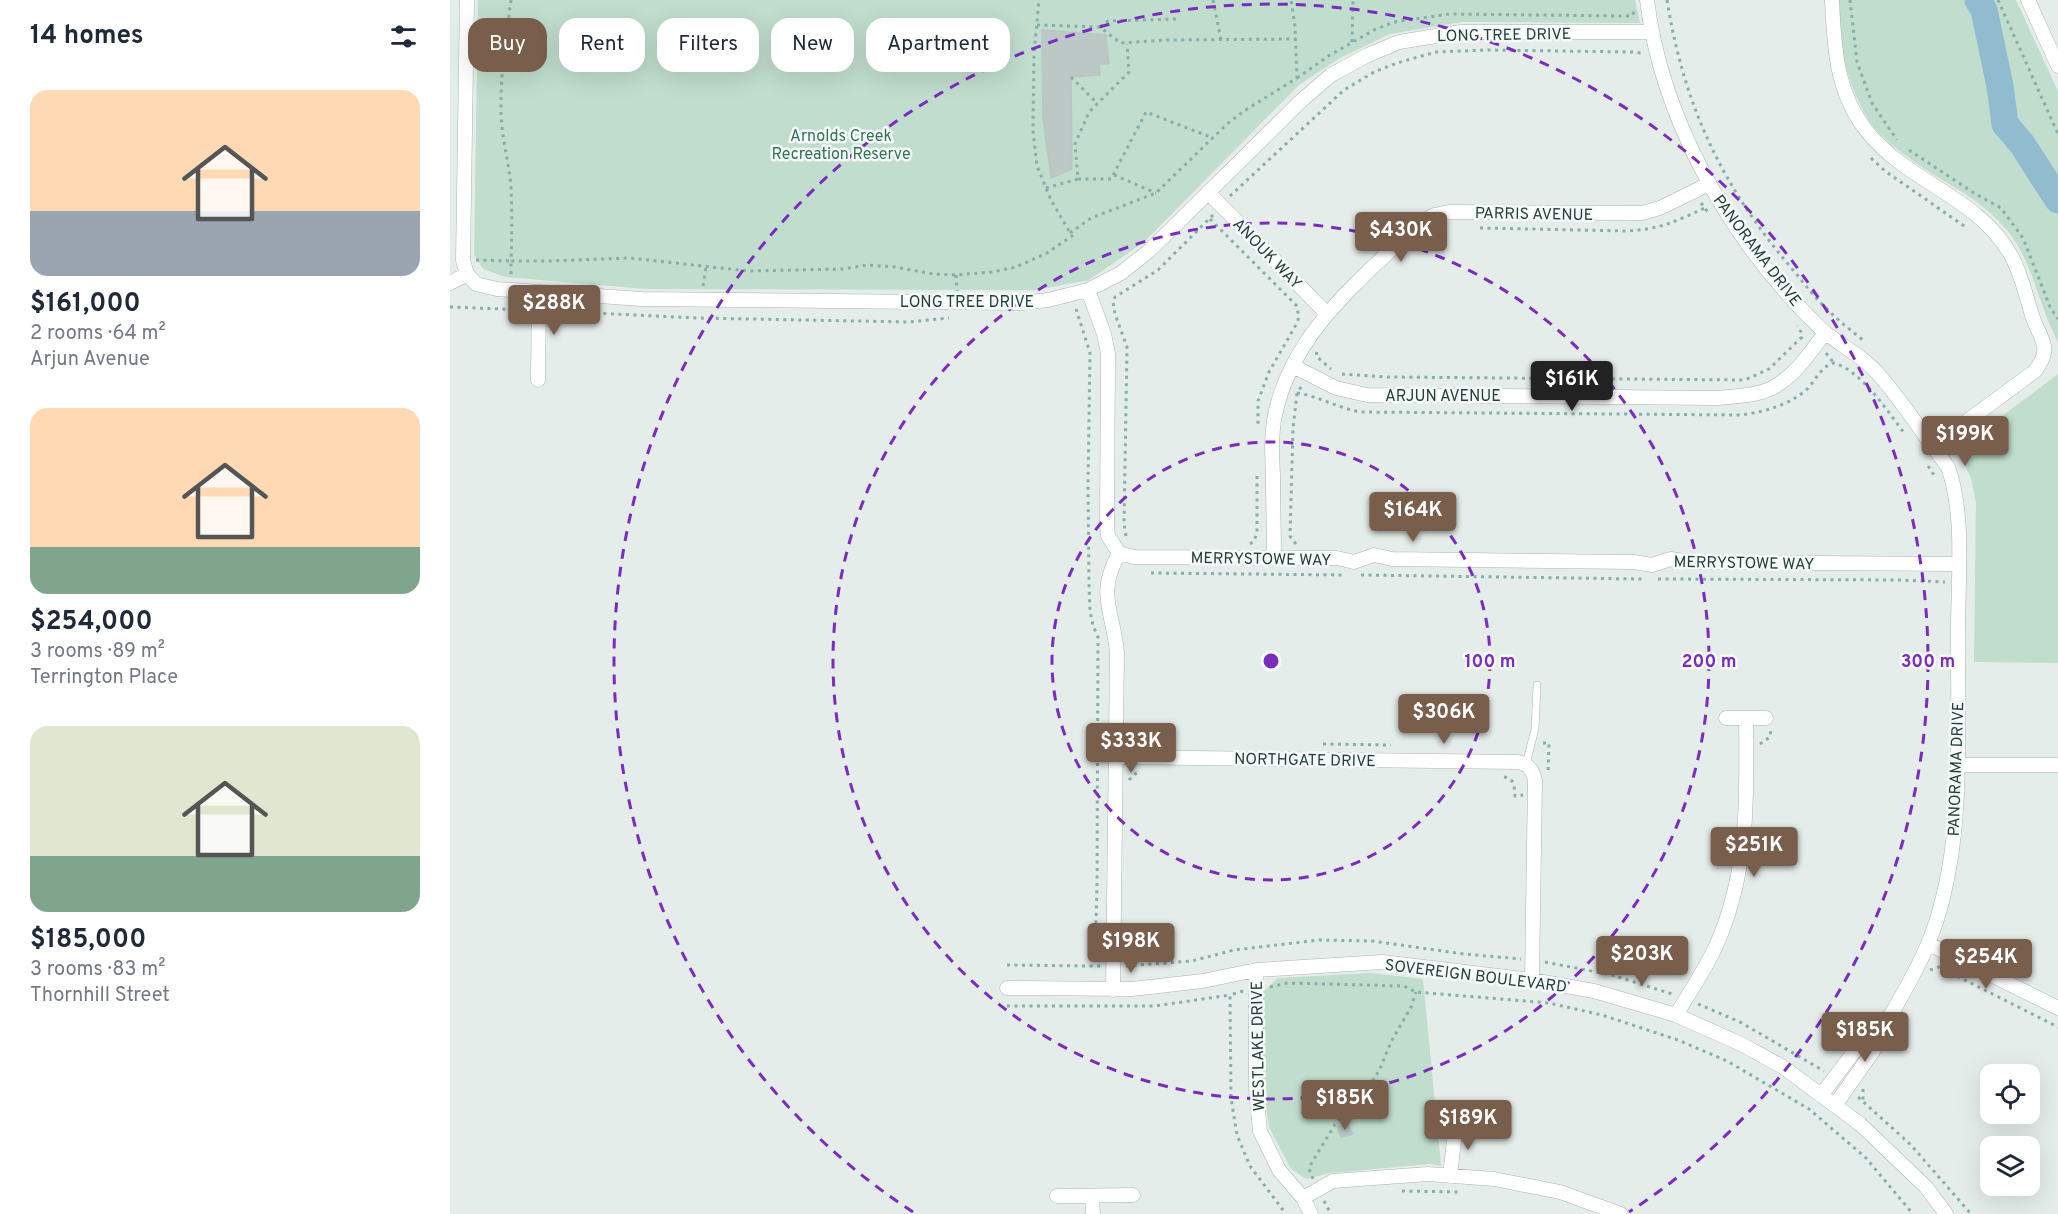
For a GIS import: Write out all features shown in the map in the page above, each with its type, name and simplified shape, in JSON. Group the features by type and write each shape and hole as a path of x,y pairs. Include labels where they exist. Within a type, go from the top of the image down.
{"street":[{"path":"450,283 465,267 467,0"},
{"name":"PANORAMA DRIVE","path":"1647,0 1651,32 1663,76 1681,128 1709,184 1790,298 1825,333 1862,358 1880,376 1948,467 1955,485 1958,508 1957,765 1955,829 1950,862 1942,901 1929,944 1881,1039 1835,1105"},
{"path":"1832,0 1835,57 1841,83 1864,128 1885,153 1970,209 2000,238 2016,267 2033,320 2046,350 2043,361 2035,371 1932,447"},
{"path":"2028,0 2058,66"},
{"name":"LONG TREE DRIVE","path":"465,267 476,284 497,289 642,299 1022,303 1048,300 1088,290 1121,273 1150,250 1302,99 1331,75 1368,55 1400,42 1461,32 1651,32"},
{"name":"PARRIS AVENUE","path":"1274,557 1272,437 1282,390 1305,341 1326,313 1418,224 1434,215 1449,212 1642,213 1660,208 1709,184"},
{"name":"ANOUK WAY","path":"1209,192 1326,313"},
{"path":"1088,290 1104,334 1108,353 1108,536 1123,554 1107,580 1107,599 1116,636 1117,652 1113,990"},
{"path":"538,380 539,292"},
{"name":"ARJUN AVENUE","path":"1293,366 1336,388 1367,395 1718,398 1748,396 1776,386 1800,365 1825,333"},
{"name":"MERRYSTOWE WAY","path":"1123,554 1134,557 1337,558 1354,562 1374,555 1392,559 1634,562 1652,566 1671,559 1690,562 1958,564"},
{"path":"1726,718 1766,718"},
{"path":"1676,1015 1719,940 1737,884 1743,854 1745,823 1746,718"},
{"name":"NORTHGATE DRIVE","path":"1116,758 1518,762 1526,764"},
{"path":"1526,764 1532,770 1535,780 1532,980"},
{"path":"1957,765 2058,765"},
{"path":"1929,944 2058,1008"},
{"name":"SOVEREIGN BOULEVARD","path":"1007,988 1113,990 1164,987 1256,970 1382,962 1532,980 1594,991 1676,1015 1741,1044 1783,1067 1860,1124 1926,1187 1946,1214"},
{"name":"WESTLAKE DRIVE","path":"1256,970 1256,1089 1260,1131 1279,1170 1303,1198 1311,1214"},
{"name":"PANORAMA DRIVE","path":"1821,1094 1866,1036 1891,1016"},
{"path":"1450,1176 1456,1123"},
{"path":"1303,1198 1324,1193 1333,1181 1428,1174 1494,1179 1560,1192 1621,1214"},
{"path":"1057,1196 1133,1196"},
{"path":"1092,1197 1093,1214"}],"lane":[{"path":"1526,764 1536,729 1537,686"}],"path":[{"path":"509,18 511,0"},
{"path":"465,267 511,261 630,258 748,271 842,269 868,265 956,275 1016,267 1047,254 1072,236 1037,166 1033,130 1034,56 1040,0"},
{"path":"1213,0 1221,40"},
{"path":"1070,232 1091,218 1156,193 1244,111 1297,78 1296,39 1291,0"},
{"path":"1352,42 1353,0"},
{"path":"1667,0 1683,77 1710,147 1736,194 1763,235 1826,308 1867,344"},
{"path":"1850,0 1857,62 1872,103 1899,143"},
{"path":"1998,0 2058,134"},
{"path":"1100,27 1108,21 1177,19"},
{"path":"1037,25 1100,27 1120,43 1166,40 1296,39"},
{"path":"1078,179 1075,144 1089,112 1129,72 1127,43"},
{"path":"1123,554 1130,543 1125,535 1124,524 1127,347 1115,314 1113,302 1115,297 1158,270 1210,219 1221,205 1344,90 1374,72 1436,52 1489,50 1633,52 1641,53 1646,59"},
{"path":"503,72 501,112 513,228 511,261"},
{"path":"1071,77 1098,104"},
{"path":"1046,188 1078,179 1111,179 1146,112 1213,138"},
{"path":"1907,149 2001,208 2023,238 2050,307 2058,319"},
{"path":"1865,151 1885,171 1969,229"},
{"path":"1113,174 1156,193"},
{"path":"1692,192 1712,218"},
{"path":"1475,228 1645,230 1659,228 1706,208"},
{"path":"1210,219 1296,305 1299,315 1298,323 1269,372 1258,401 1258,436"},
{"path":"1076,309 1090,353 1088,562 1090,611 1098,637 1095,955 1091,966"},
{"path":"1316,356 1341,374 1361,376 1745,381 1770,369 1802,337 1802,332 1795,323"},
{"path":"1301,544 1294,544 1290,536 1293,429 1297,393 1310,375 1317,349"},
{"path":"1297,393 1342,409 1360,412 1741,415 1762,412 1794,399 1806,390 1824,367 1834,363 1841,365 1861,380 1908,439"},
{"path":"1928,465 1938,482"},
{"path":"1246,547 1253,542 1257,534 1257,472"},
{"path":"1150,573 1958,581"},
{"path":"1532,743 1549,743 1548,750"},
{"path":"1322,744 1400,745"},
{"path":"1097,789 1127,791 1130,779 1141,772"},
{"path":"1503,777 1509,778 1514,783 1515,796 1535,795"},
{"path":"1007,965 1113,968 1192,961 1234,950 1319,940 1372,941 1464,954 1533,960 1612,975 1686,999 1740,1022 1822,1069 1833,1080"},
{"path":"1929,971 1939,967 2058,1027"},
{"path":"1286,1214 1250,1166 1241,1149 1231,1098 1230,994 1287,983 1404,986 1416,992 1549,1003 1602,1015 1678,1040 1727,1061 1809,1109 1866,1158 1913,1214"},
{"path":"1328,1206 1324,1193 1310,1174 1312,1162 1339,1118 1364,1094 1379,1071 1391,1042 1411,1007 1416,992"},
{"path":"1846,1090 1863,1102 1911,1145 1971,1214"},
{"path":"1402,1191 1461,1192"}],"green space":[{"name":"Arnolds Creek Recreation Reserve","path":"478,0 1635,0 1640,23 1462,22 1390,34 1340,58 1299,85 1144,242 1089,280 1035,290 646,289 505,277 483,269 474,255 477,72 547,72 547,18 478,18"},
{"path":"1839,0 2016,0 2058,91 2058,342 2024,256 2007,230 1973,200 1898,150 1868,119 1852,86 1844,59 1840,38"},
{"path":"2058,374 2058,663 1974,662 1976,503 1971,478 1960,455 1962,446"},
{"path":"1371,973 1423,979 1441,1166 1430,1164 1331,1173 1306,1179 1291,1169 1269,1127 1263,1083 1263,992 1278,978"}],"building":[{"path":"1042,30 1106,35 1109,64 1099,64 1100,75 1071,77 1072,169 1051,178 1043,117"},
{"path":"1347,1124 1353,1134 1341,1137 1337,1127"}],"waterway":[{"path":"1978,0 1984,10 2000,86 2005,124 2022,144 2058,200"}]}
